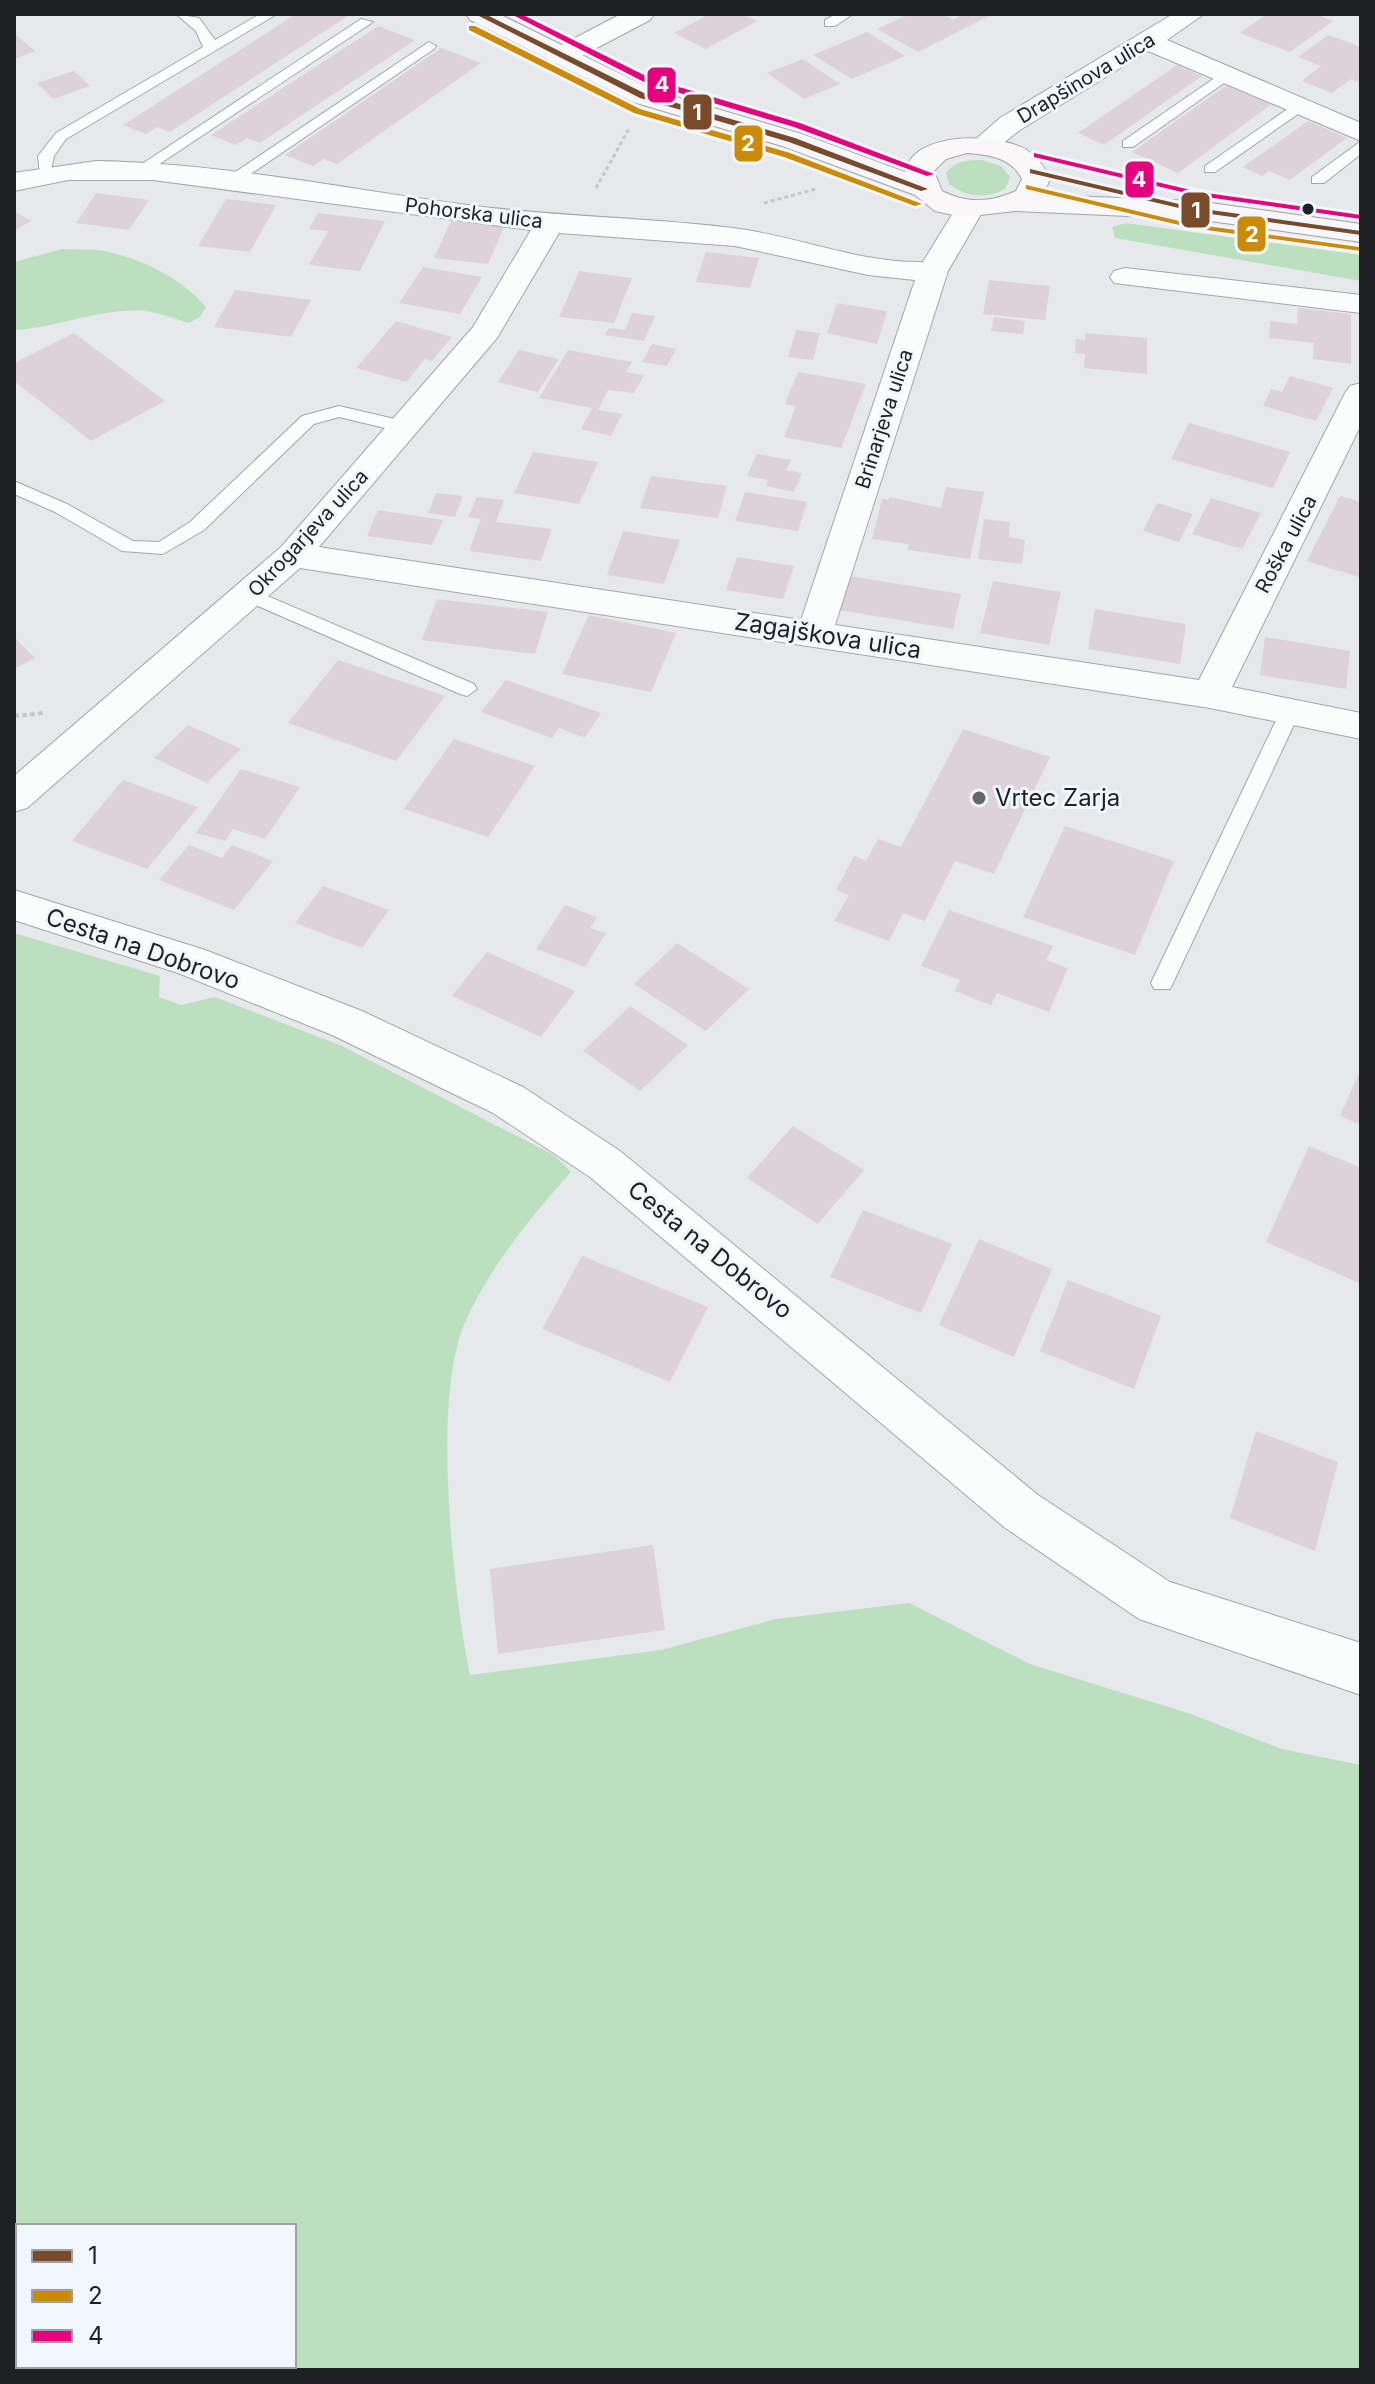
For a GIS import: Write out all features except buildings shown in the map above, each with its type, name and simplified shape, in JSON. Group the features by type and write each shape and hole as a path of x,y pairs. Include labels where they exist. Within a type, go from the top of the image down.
{"street":[{"path":"479,14 559,57 643,96 792,140 924,189 950,205 987,210 1017,203 1196,210"},
{"path":"559,57 641,14"},
{"name":"Drapšinova ulica","path":"983,145 1010,124 1191,14"},
{"path":"1147,41 1361,133"},
{"path":"792,140 936,153"},
{"path":"924,189 919,169 936,153 950,148 983,145 1014,154 1033,171 1196,210 1361,233"},
{"path":"1017,203 1034,188 1033,171"},
{"name":"Pohorska ulica","path":"14,182 45,172 138,172 550,223 648,226 762,241 899,273 933,271"},
{"name":"Brinarjeva ulica","path":"814,635 933,271 969,209"},
{"name":"Okrogarjeva ulica","path":"14,798 251,595 293,555 486,331 550,223"},
{"path":"1125,277 1361,304"},
{"name":"Roška ulica","path":"1210,695 1361,393"},
{"name":"Zagajškova ulica","path":"293,555 1210,695 1289,714 1361,726"},
{"name":"Cesta na Dobrovo","path":"14,905 191,961 347,1023 508,1100 605,1164 1021,1511 1157,1602 1361,1669"}],"lane":[{"path":"183,14 199,23 207,33 211,49"},
{"path":"45,172 46,156 61,136 270,14"},
{"path":"830,23 846,14"},
{"path":"138,172 366,22"},
{"path":"230,181 429,46"},
{"path":"1128,144 1227,76"},
{"path":"1210,169 1300,107"},
{"path":"1318,180 1361,146"},
{"path":"15,490 61,508 129,547 163,548 197,526 308,420 339,411 406,427"},
{"path":"251,595 467,689"},
{"path":"1162,983 1289,714"}],"path":[{"path":"591,197 632,123"},
{"path":"761,204 818,189"}],"green space":[{"path":"982,160 1001,166 1010,177 1006,188 992,194 977,195 962,192 949,184 946,173 953,166"},
{"path":"1126,223 1361,255 1361,281 1115,238 1112,227"},
{"path":"62,249 101,250 139,261 176,281 206,307 200,317 189,323 151,312 130,311 14,330 14,262"},
{"path":"14,933 160,976 159,997 181,1005 215,997 342,1046 554,1155 571,1172 500,1260 476,1299 455,1354 449,1396 448,1494 457,1594 470,1675 661,1650 776,1619 909,1603 1030,1664 1191,1714 1282,1749 1361,1765 1361,2370 14,2370"}],"transit line":[{"name":"1","path":"479,14 643,96 792,140 924,189"},
{"name":"4","path":"515,14 649,81 797,125 930,174"},
{"name":"2","path":"472,28 637,111 787,155 918,204"},
{"name":"4","path":"1037,155 1199,194 1361,217"},
{"name":"1","path":"1033,171 1196,210 1361,233"},
{"name":"2","path":"1029,187 1192,226 1359,249"}],"place":[{"name":"Vrtec Zarja","path":"979,798"}]}
